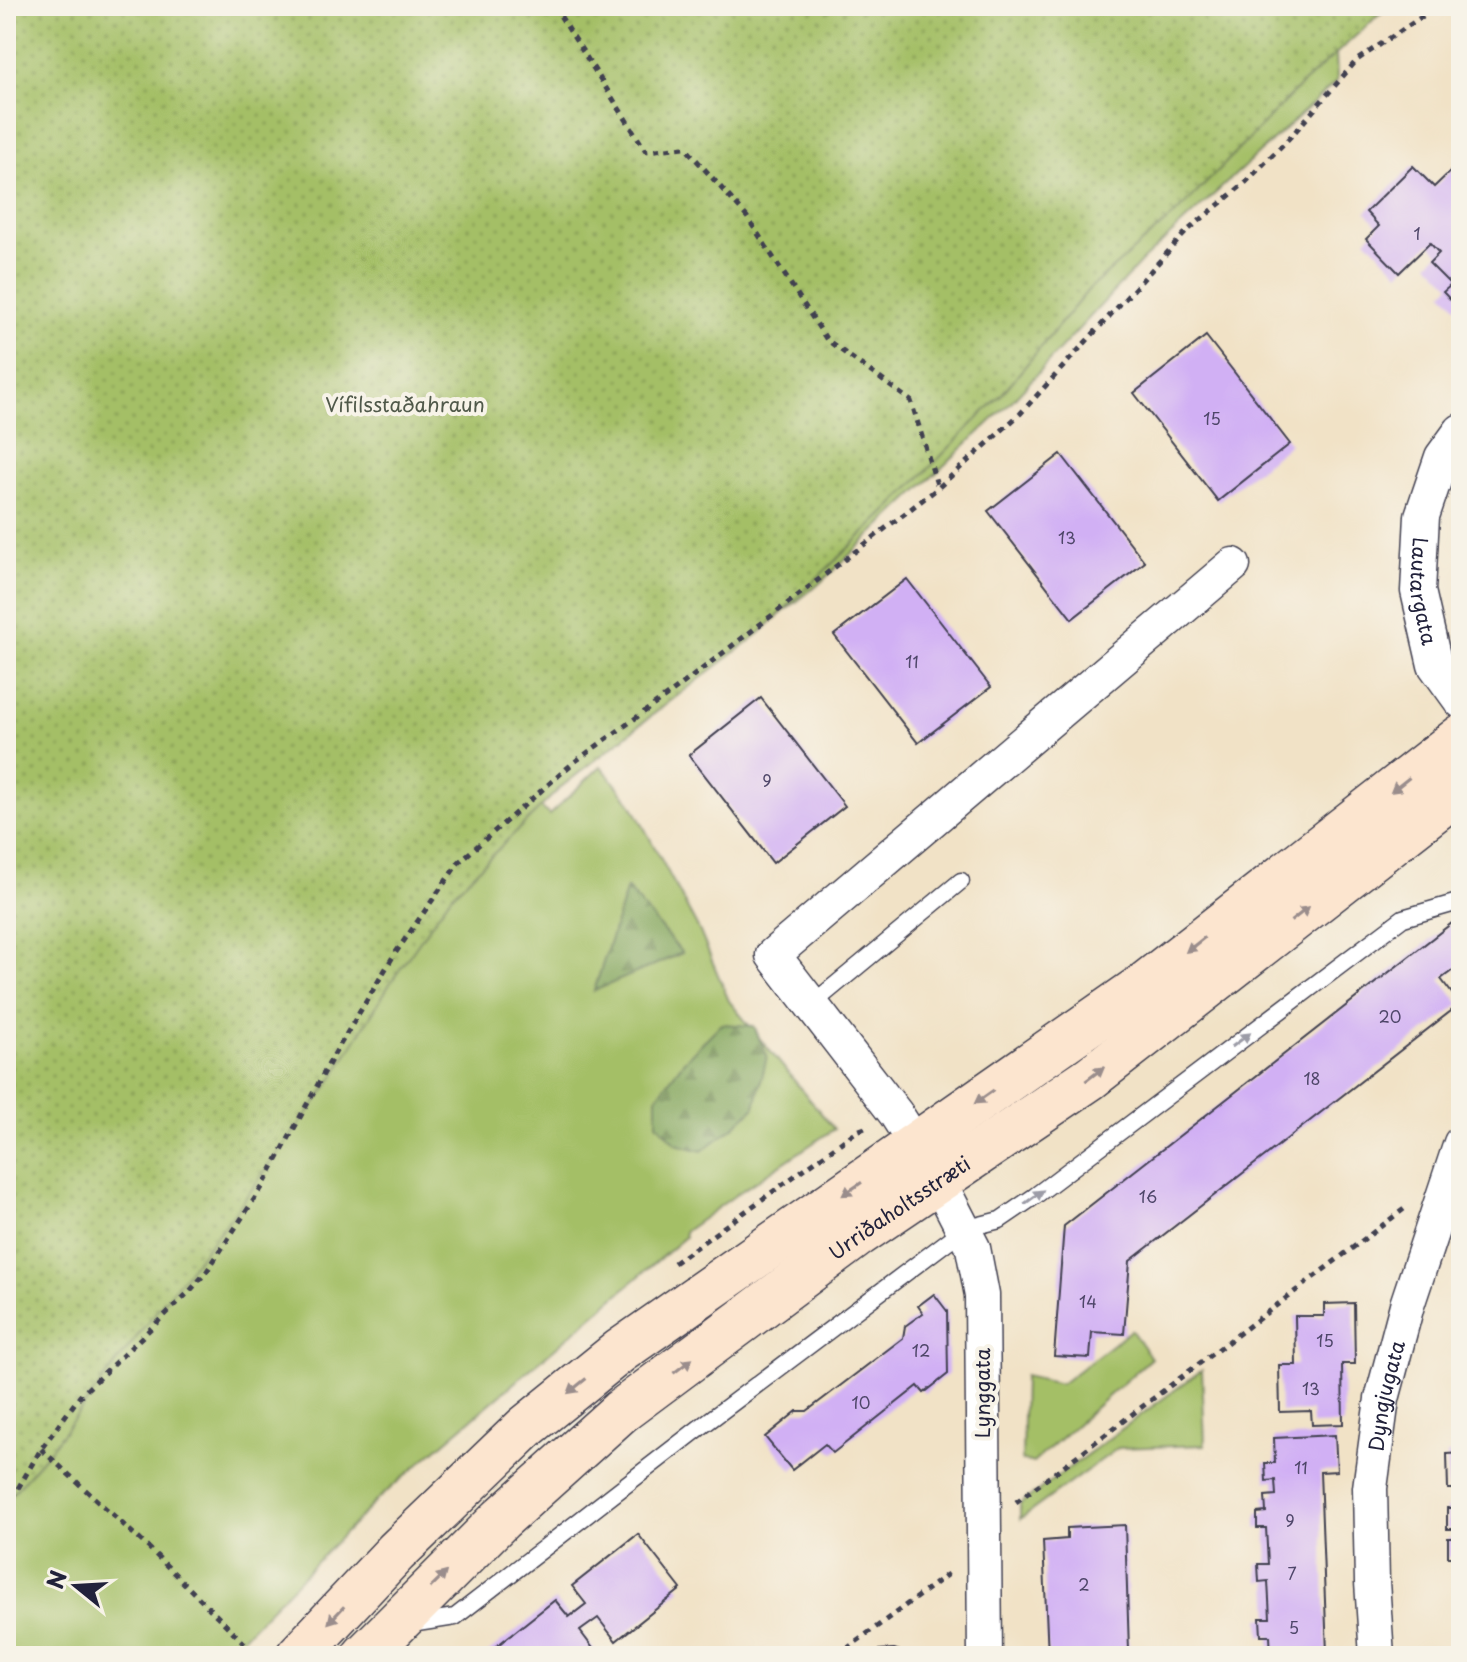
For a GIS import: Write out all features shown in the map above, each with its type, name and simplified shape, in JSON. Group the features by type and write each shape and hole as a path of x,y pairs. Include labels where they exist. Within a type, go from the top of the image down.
{"street":[{"name":"Lautargata","path":"1461,431 1442,457 1422,516 1418,591 1435,665 1461,701"},
{"path":"916,1145 896,1114 773,955 1233,565"},
{"path":"276,1655 396,1552 526,1427 620,1351 1144,985 1461,737"},
{"name":"Urriðaholtsstræti","path":"377,1642 501,1519 620,1412 859,1234 1090,1078 1461,789"},
{"name":"Lynggata","path":"916,1145 973,1248 982,1295 985,1656"},
{"name":"Dyngjugata","path":"1377,1656 1370,1488 1382,1399 1407,1305 1456,1157"}],"lane":[{"path":"811,1005 961,881"},
{"path":"377,1642 455,1617 964,1229 1000,1220 1035,1196 1403,918 1461,904"}],"path":[{"path":"554,6 646,151 685,147 747,217 827,340 911,401 938,488"},
{"path":"6,1509 41,1449 80,1396 207,1271 263,1186 332,1058 394,955 459,862 573,763 672,692 938,488 1020,414 1187,231 1246,182 1275,153 1357,60 1438,6"},
{"path":"837,1656 955,1569 1023,1496 1456,1157"},
{"path":"41,1449 149,1548 276,1655"}],"green space":[{"name":"Vífilsstaðahraun","path":"6,6 1336,54 1337,81 1142,261 1010,403 819,584 561,787 541,807 549,815 601,766 631,803 700,932 729,1001 834,1129 684,1232 685,1237 378,1499 224,1656 6,1656"},
{"name":"Vífilsstaðahraun","path":"6,6 1389,6 1301,85 1182,208 1089,289 1002,394 890,508 760,633 561,787 451,896 391,982 330,1083 235,1212 46,1455 6,1501"},
{"path":"627,888 682,953 594,991"},
{"path":"721,1024 754,1026 767,1056 755,1107 702,1151 676,1144 657,1123 657,1097 684,1061"},
{"path":"1131,1330 1151,1358 1033,1463 1022,1460 1024,1376 1061,1384"},
{"path":"1202,1370 1205,1445 1118,1448 1020,1519 1020,1504"}],"building":[{"path":"1461,161 1461,311 1443,292 1451,285 1429,263 1439,253 1430,243 1399,273 1366,239 1379,226 1366,212 1413,166 1434,187"},
{"path":"1206,336 1290,444 1218,501 1134,393"},
{"path":"1061,454 1145,562 1072,619 988,511"},
{"path":"907,579 991,687 918,743 834,635"},
{"path":"761,698 845,806 773,863 689,755"},
{"path":"1452,923 1461,935 1461,964 1441,979 1460,1004 1130,1261 1124,1334 1092,1332 1090,1358 1054,1356 1064,1226"},
{"path":"934,1294 947,1311 948,1374 924,1393 918,1386 833,1453 825,1444 792,1470 765,1437 797,1411 807,1411 903,1338 905,1326 923,1313 918,1306"},
{"path":"1354,1303 1355,1364 1342,1364 1343,1424 1312,1425 1311,1411 1280,1412 1279,1365 1296,1365 1295,1316 1324,1316 1324,1304"},
{"path":"1461,1398 1461,1429 1455,1429 1453,1399"},
{"path":"1335,1435 1337,1471 1320,1472 1327,1653 1271,1655 1270,1636 1261,1636 1260,1618 1270,1618 1268,1581 1259,1582 1258,1564 1268,1564 1266,1528 1257,1528 1257,1513 1266,1512 1265,1496 1276,1495 1275,1480 1266,1481 1265,1463 1275,1463 1274,1438"},
{"path":"1461,1453 1461,1557 1448,1557 1448,1538 1455,1538 1455,1529 1447,1529 1447,1508 1458,1508 1457,1489 1448,1489 1447,1454"},
{"path":"1125,1525 1129,1651 1144,1656 1048,1656 1043,1541 1067,1539 1067,1528"},
{"path":"638,1534 681,1589 616,1641 598,1618 580,1631 596,1656 484,1656 555,1600 569,1617 586,1604 572,1586"},
{"path":"894,1649 912,1656 879,1656 879,1650"}]}
